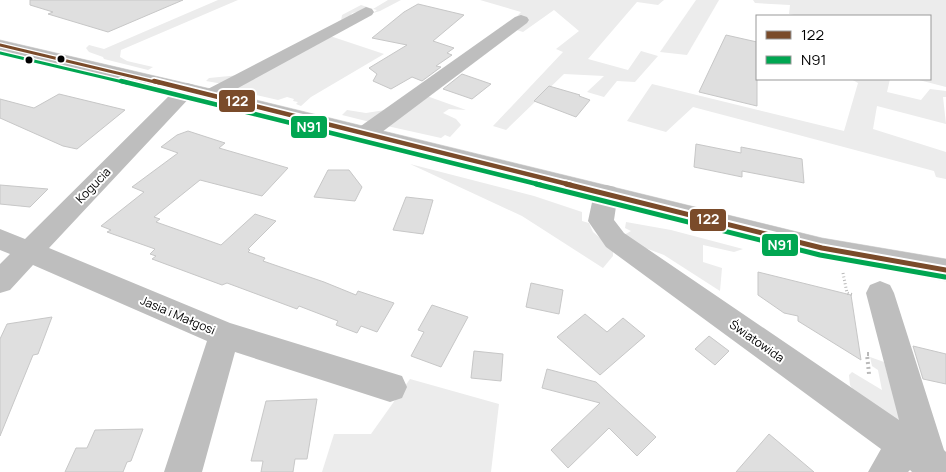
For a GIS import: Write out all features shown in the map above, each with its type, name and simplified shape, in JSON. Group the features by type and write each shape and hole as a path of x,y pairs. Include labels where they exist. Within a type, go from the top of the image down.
{"main road":[{"path":"0,46 212,95 822,248 946,270"}],"street":[{"path":"212,95 366,12"},
{"path":"366,133 521,20"},
{"name":"Kogucia","path":"0,282 187,89"},
{"name":"Światowida","path":"606,193 601,221 615,240 916,463"},
{"name":"Jasia i Małgosi","path":"0,240 30,250 224,335 183,472"},
{"path":"880,293 895,350 916,463"},
{"path":"224,335 390,387"}],"shaded area":[{"path":"218,0 238,0 121,50 120,57 127,61 153,67 148,70 104,59 89,52 86,48 89,45 104,49"},
{"path":"388,0 401,0 380,11 373,13 377,10 373,9"},
{"path":"480,0 664,0 658,5 637,2 588,59 628,70 641,51 658,56 635,82 617,81 604,97 587,92 604,76 564,74 506,130 493,126 563,52 556,49 579,31 554,10 523,32 507,27 521,12"},
{"path":"696,0 719,0 687,55 660,52"},
{"path":"753,0 946,0 946,87 919,80 931,80 931,15 794,15 789,14 790,5 755,3"},
{"path":"361,5 373,9 352,13 349,18 234,81 223,84 206,81 209,78 240,75 341,21 342,15"},
{"path":"330,36 384,54 311,97 301,106 296,104 298,102 293,101 294,99 287,97 278,100 238,91 237,88"},
{"path":"853,80 890,80 887,92 921,100 930,89 946,91 946,97 943,97 946,124 877,106 873,129 946,152 946,179 936,177 934,171 693,107 666,132 627,121 652,84 844,131 858,83"},
{"path":"424,95 466,110 449,109 443,113 456,119 461,125 450,137 445,135 441,138 387,126"},
{"path":"347,110 366,113 385,110 374,123 342,115"},
{"path":"410,164 534,196 582,212 582,221 589,223 593,232 613,249 613,256 603,268 522,216"},
{"path":"626,222 671,230 743,249 734,252 703,245 703,262 722,268 720,291 664,255 640,246 624,235 631,231 625,228"},
{"path":"870,357 884,362 901,422 855,393 850,385 849,375 852,372 882,390 878,370 872,366"},
{"path":"410,379 499,404 491,472 322,472 334,434 371,434"}],"building":[{"path":"30,0 183,0 108,32 48,14 53,12 30,5"},
{"path":"418,4 464,15 433,41 454,48 447,53 452,55 436,66 441,67 422,81 412,77 391,89 373,81 377,74 369,68 407,45 372,38 404,12"},
{"path":"726,35 756,42 757,106 699,92"},
{"path":"462,74 491,84 472,99 443,89"},
{"path":"549,86 580,95 590,100 576,117 534,101"},
{"path":"59,94 125,110 77,149 63,146 0,118 0,99 34,108"},
{"path":"188,131 225,143 219,148 288,168 262,196 200,180 154,217 160,219 156,222 221,245 255,214 276,221 248,249 250,250 248,252 265,258 263,261 356,295 358,291 394,303 377,332 361,326 357,333 336,325 338,321 299,306 297,309 227,283 222,285 152,259 156,256 150,254 155,249 107,232 111,230 101,226 144,192 132,187 178,153 161,147 177,135"},
{"path":"696,144 741,153 741,147 802,159 804,183 742,171 742,177 694,167"},
{"path":"328,170 349,170 362,187 355,201 314,197"},
{"path":"0,185 48,189 30,207 0,204"},
{"path":"406,197 433,200 423,234 393,230"},
{"path":"758,272 851,295 861,360 798,321 798,316 784,313 758,295"},
{"path":"531,283 563,290 559,314 526,307"},
{"path":"432,305 468,317 441,367 411,356 424,332 418,330"},
{"path":"585,314 607,332 623,318 645,336 600,375 557,337"},
{"path":"52,317 38,354 33,355 0,436 0,339 7,324"},
{"path":"709,336 729,351 715,365 695,349"},
{"path":"913,346 946,354 946,384 923,379"},
{"path":"474,351 503,354 501,381 471,378"},
{"path":"547,369 596,382 656,437 637,456 609,428 568,468 551,450 600,403 542,388"},
{"path":"317,399 307,459 295,459 293,472 261,472 263,461 251,461 266,401"},
{"path":"143,429 131,461 127,462 123,472 65,472 76,448 87,448 95,430"},
{"path":"769,434 814,472 736,472"}],"transit line":[{"name":"122","path":"0,45 211,95 822,248 946,270"},
{"name":"N91","path":"0,53 209,102 820,255 945,277"}]}
